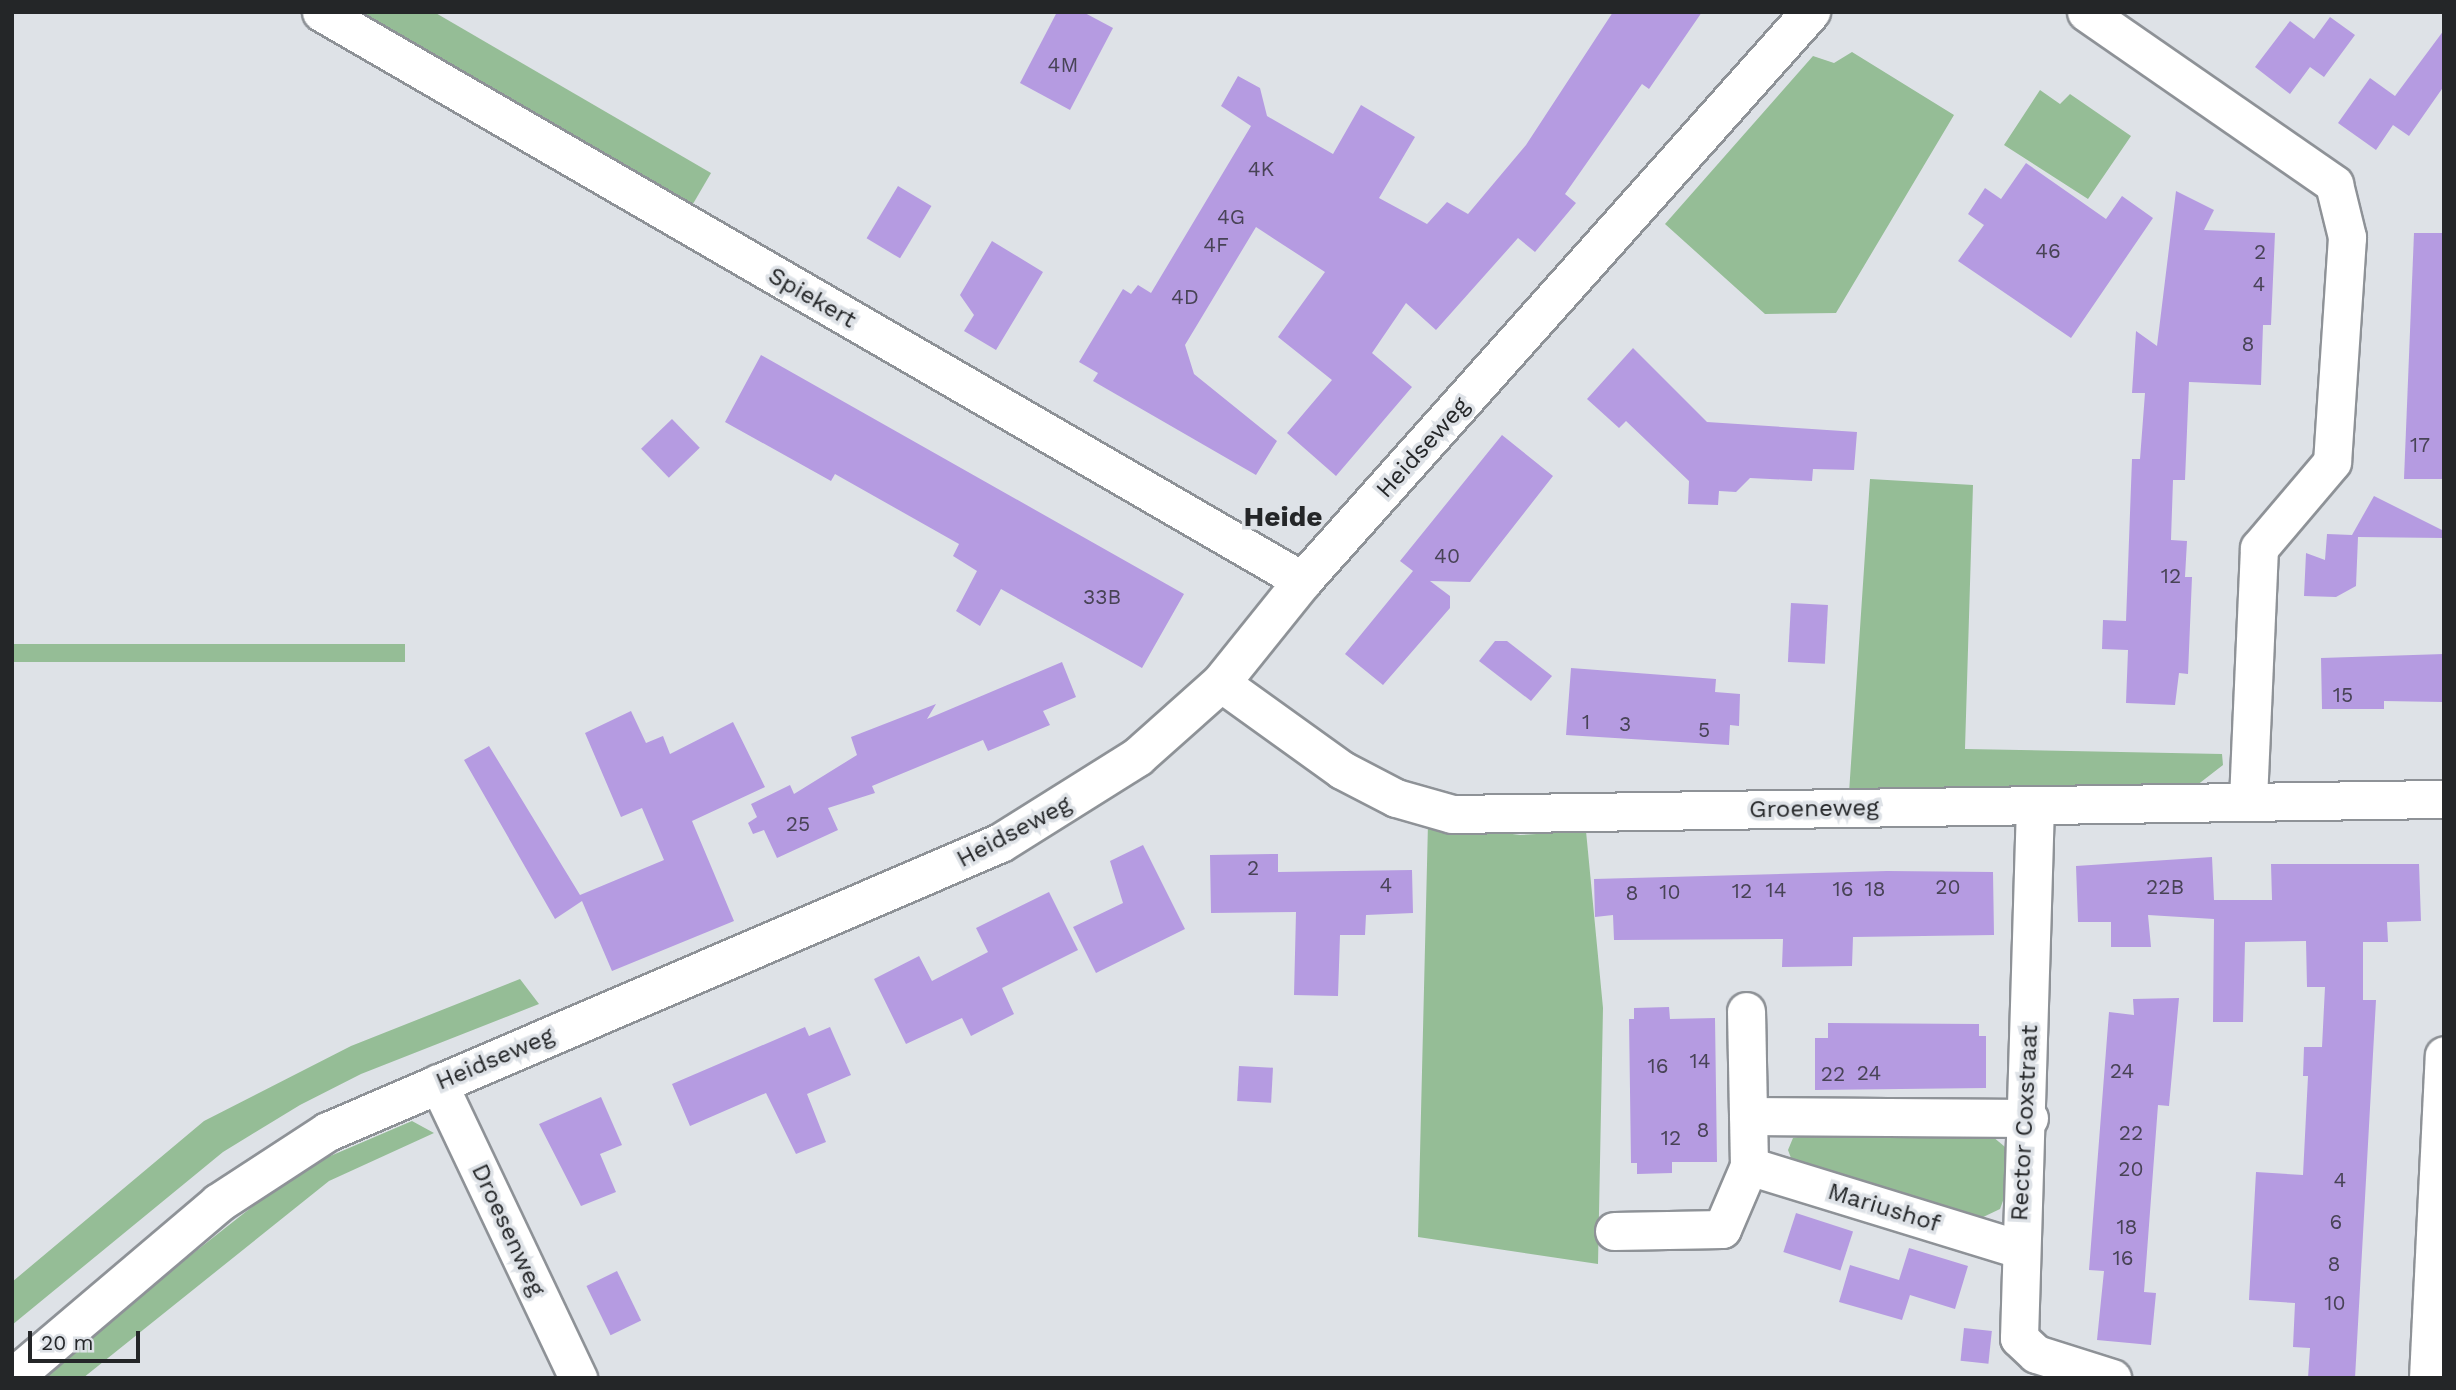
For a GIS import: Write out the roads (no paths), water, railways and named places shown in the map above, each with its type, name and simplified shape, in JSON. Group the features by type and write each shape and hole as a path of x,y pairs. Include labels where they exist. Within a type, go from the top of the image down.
{"street":[{"name":"Spiekert","path":"321,12 1303,581"},
{"name":"Heidseweg","path":"13,1378 219,1203 275,1162 328,1132 1001,843 1138,757 1221,683 1303,581 1811,12"},
{"path":"2086,12 2334,184 2347,237 2332,463 2259,548 2248,802"},
{"name":"Groeneweg","path":"1221,683 1342,770 1396,798 1452,814 2444,799"},
{"name":"Rector Coxstraat","path":"2035,805 2029,1118 2018,1249 2019,1338 2036,1354 2112,1378"},
{"path":"1614,1231 1722,1230 1749,1166 1746,1011"},
{"path":"2428,1378 2444,1055"},
{"name":"Droesenweg","path":"438,1083 578,1378"},
{"path":"1748,1116 2029,1118"},
{"name":"Mariushof","path":"1749,1166 2018,1249"}],"district":[{"name":"Heide","path":"1283,517"}]}
